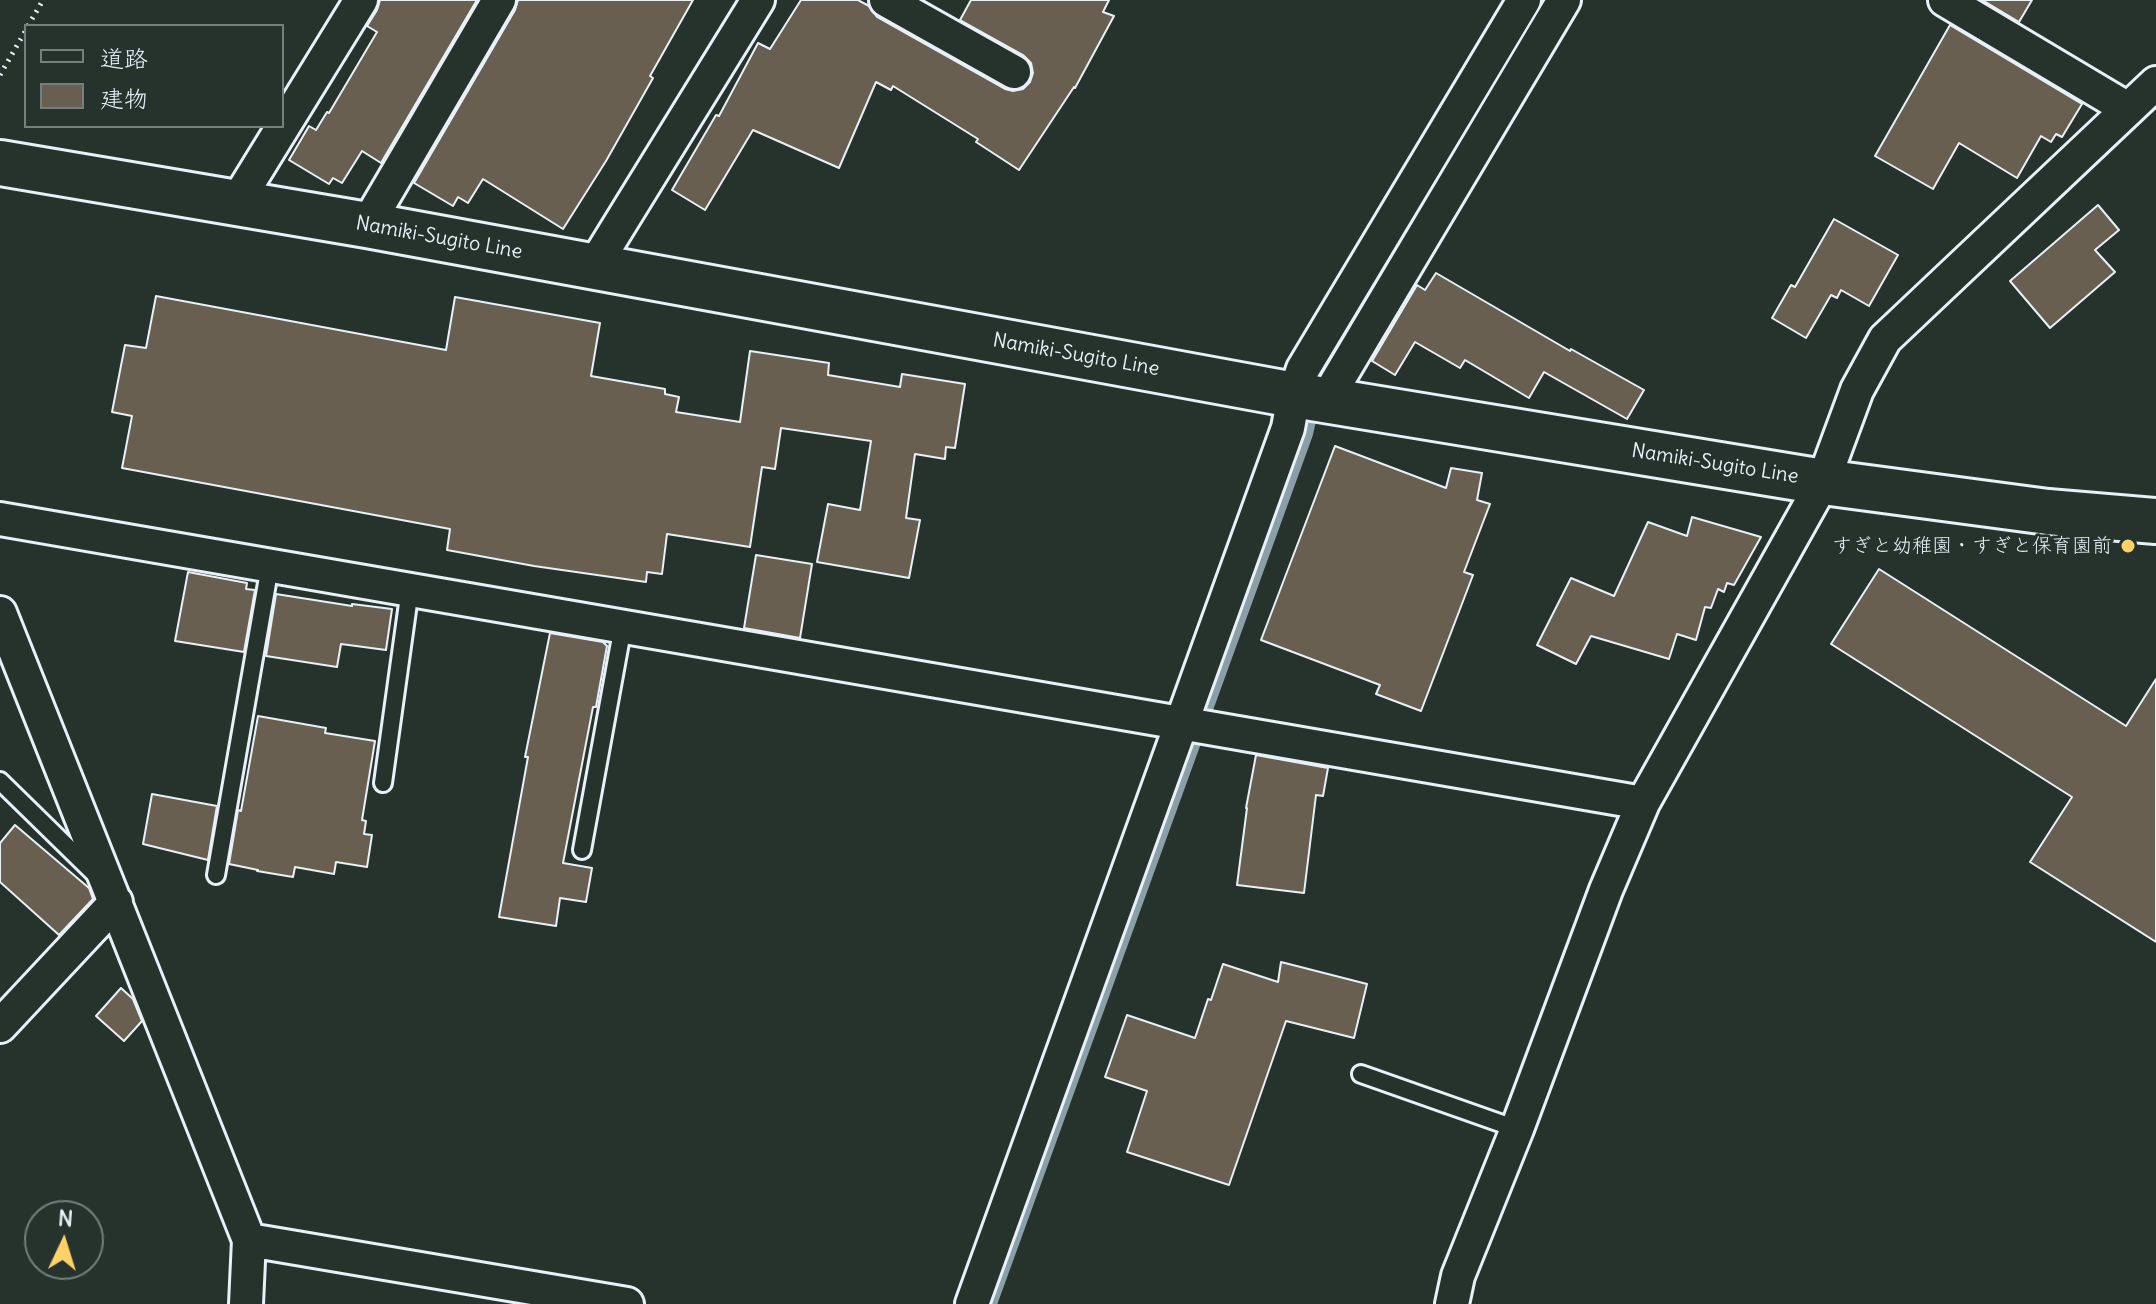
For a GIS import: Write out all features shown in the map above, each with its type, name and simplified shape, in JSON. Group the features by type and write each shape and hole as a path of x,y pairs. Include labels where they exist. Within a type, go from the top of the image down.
{"main road":[{"name":"Namiki-Sugito Line","path":"0,163 367,225 1310,397 1823,482 2048,512 2156,521"}],"street":[{"path":"284,125 361,0"},
{"path":"367,225 499,0"},
{"path":"594,266 758,0"},
{"path":"886,0 1014,72"},
{"path":"1310,397 1303,369 1524,0"},
{"path":"972,1304 1288,428 1564,0"},
{"path":"1945,0 2128,109"},
{"path":"1452,1304 1458,1276 1517,1129 1606,890 1643,803 1823,482 1857,390 1885,339 2156,83"},
{"path":"236,203 282,128"},
{"path":"0,519 1643,803"},
{"path":"0,613 249,1240 246,1304"},
{"path":"0,1026 112,896"},
{"path":"249,1240 627,1304"}],"lane":[{"path":"216,875 270,566"},
{"path":"383,783 410,589"},
{"path":"582,850 623,626"},
{"path":"0,781 112,896"},
{"path":"1361,1074 1517,1129"}],"path":[{"path":"29,24 43,0"},
{"path":"0,75 24,33"}],"building":[{"path":"380,0 477,0 381,163 362,151 342,183 333,178 329,184 289,160 309,126 316,130 329,113 377,32 367,26"},
{"path":"518,0 693,0 606,161 563,229 483,179 468,203 458,197 453,206 414,183"},
{"path":"801,0 858,0 869,6 877,17 1013,91 1023,89 1030,82 1033,73 1031,63 1023,55 960,20 971,0 1109,0 1103,12 1114,16 1075,88 1019,170 976,142 978,139 893,86 891,90 876,82 839,168 753,130 705,210 672,190 716,115 719,116 758,43 770,49"},
{"path":"1982,0 2032,0 2019,22"},
{"path":"1950,25 2082,104 2062,137 2056,134 2051,142 2041,136 2017,178 1959,143 1933,189 1875,156"},
{"path":"2098,205 2119,230 2095,250 2115,272 2050,328 2010,281"},
{"path":"1834,219 1898,255 1869,306 1841,290 1837,298 1831,295 1806,338 1772,318 1791,285 1795,287"},
{"path":"1436,273 1644,390 1627,419 1544,372 1529,398 1465,360 1460,368 1415,342 1395,375 1372,361 1417,285 1425,290"},
{"path":"156,296 446,350 455,297 600,323 591,376 665,389 665,394 679,397 676,412 740,422 750,351 829,363 828,375 900,387 902,374 965,384 955,448 946,447 945,459 915,454 906,518 920,520 909,578 817,562 828,504 860,510 871,441 781,428 775,469 762,467 750,547 667,534 662,574 647,572 646,582 447,550 450,529 122,468 132,416 112,412 125,345 146,348"},
{"path":"1335,446 1446,488 1451,468 1482,473 1477,500 1490,504 1464,572 1473,575 1421,711 1376,694 1380,685 1261,640"},
{"path":"1692,517 1761,537 1734,585 1727,583 1724,592 1718,589 1711,608 1705,607 1696,640 1677,634 1669,659 1591,636 1576,664 1537,645 1571,578 1614,596 1648,522 1687,536"},
{"path":"756,555 812,564 800,638 744,628"},
{"path":"1879,569 2126,726 2156,679 2156,942 2030,862 2072,797 1831,644"},
{"path":"188,572 247,583 246,589 255,590 244,652 175,641"},
{"path":"276,594 392,609 386,650 341,644 337,667 266,656"},
{"path":"550,633 603,642 607,646 563,863 592,868 586,902 560,898 556,926 499,917 528,757 525,757"},
{"path":"258,716 326,728 325,733 375,741 362,820 366,821 364,834 372,835 367,867 336,862 334,874 295,867 293,877 229,864"},
{"path":"1256,755 1328,768 1323,796 1316,795 1304,893 1237,885"},
{"path":"152,794 217,806 208,860 143,844"},
{"path":"15,825 89,888 93,899 59,935 0,882 0,843"},
{"path":"1281,962 1367,984 1354,1038 1286,1021 1229,1185 1127,1152 1147,1091 1105,1077 1127,1015 1195,1038 1223,964 1278,982"},
{"path":"121,988 133,999 142,1021 124,1041 96,1016"}],"waterway":[{"path":"1317,389 1322,371 1505,68"},
{"path":"991,1304 1307,434 1313,407"}],"place":[{"name":"すぎと幼稚園・すぎと保育園前","path":"2128,546"}]}
